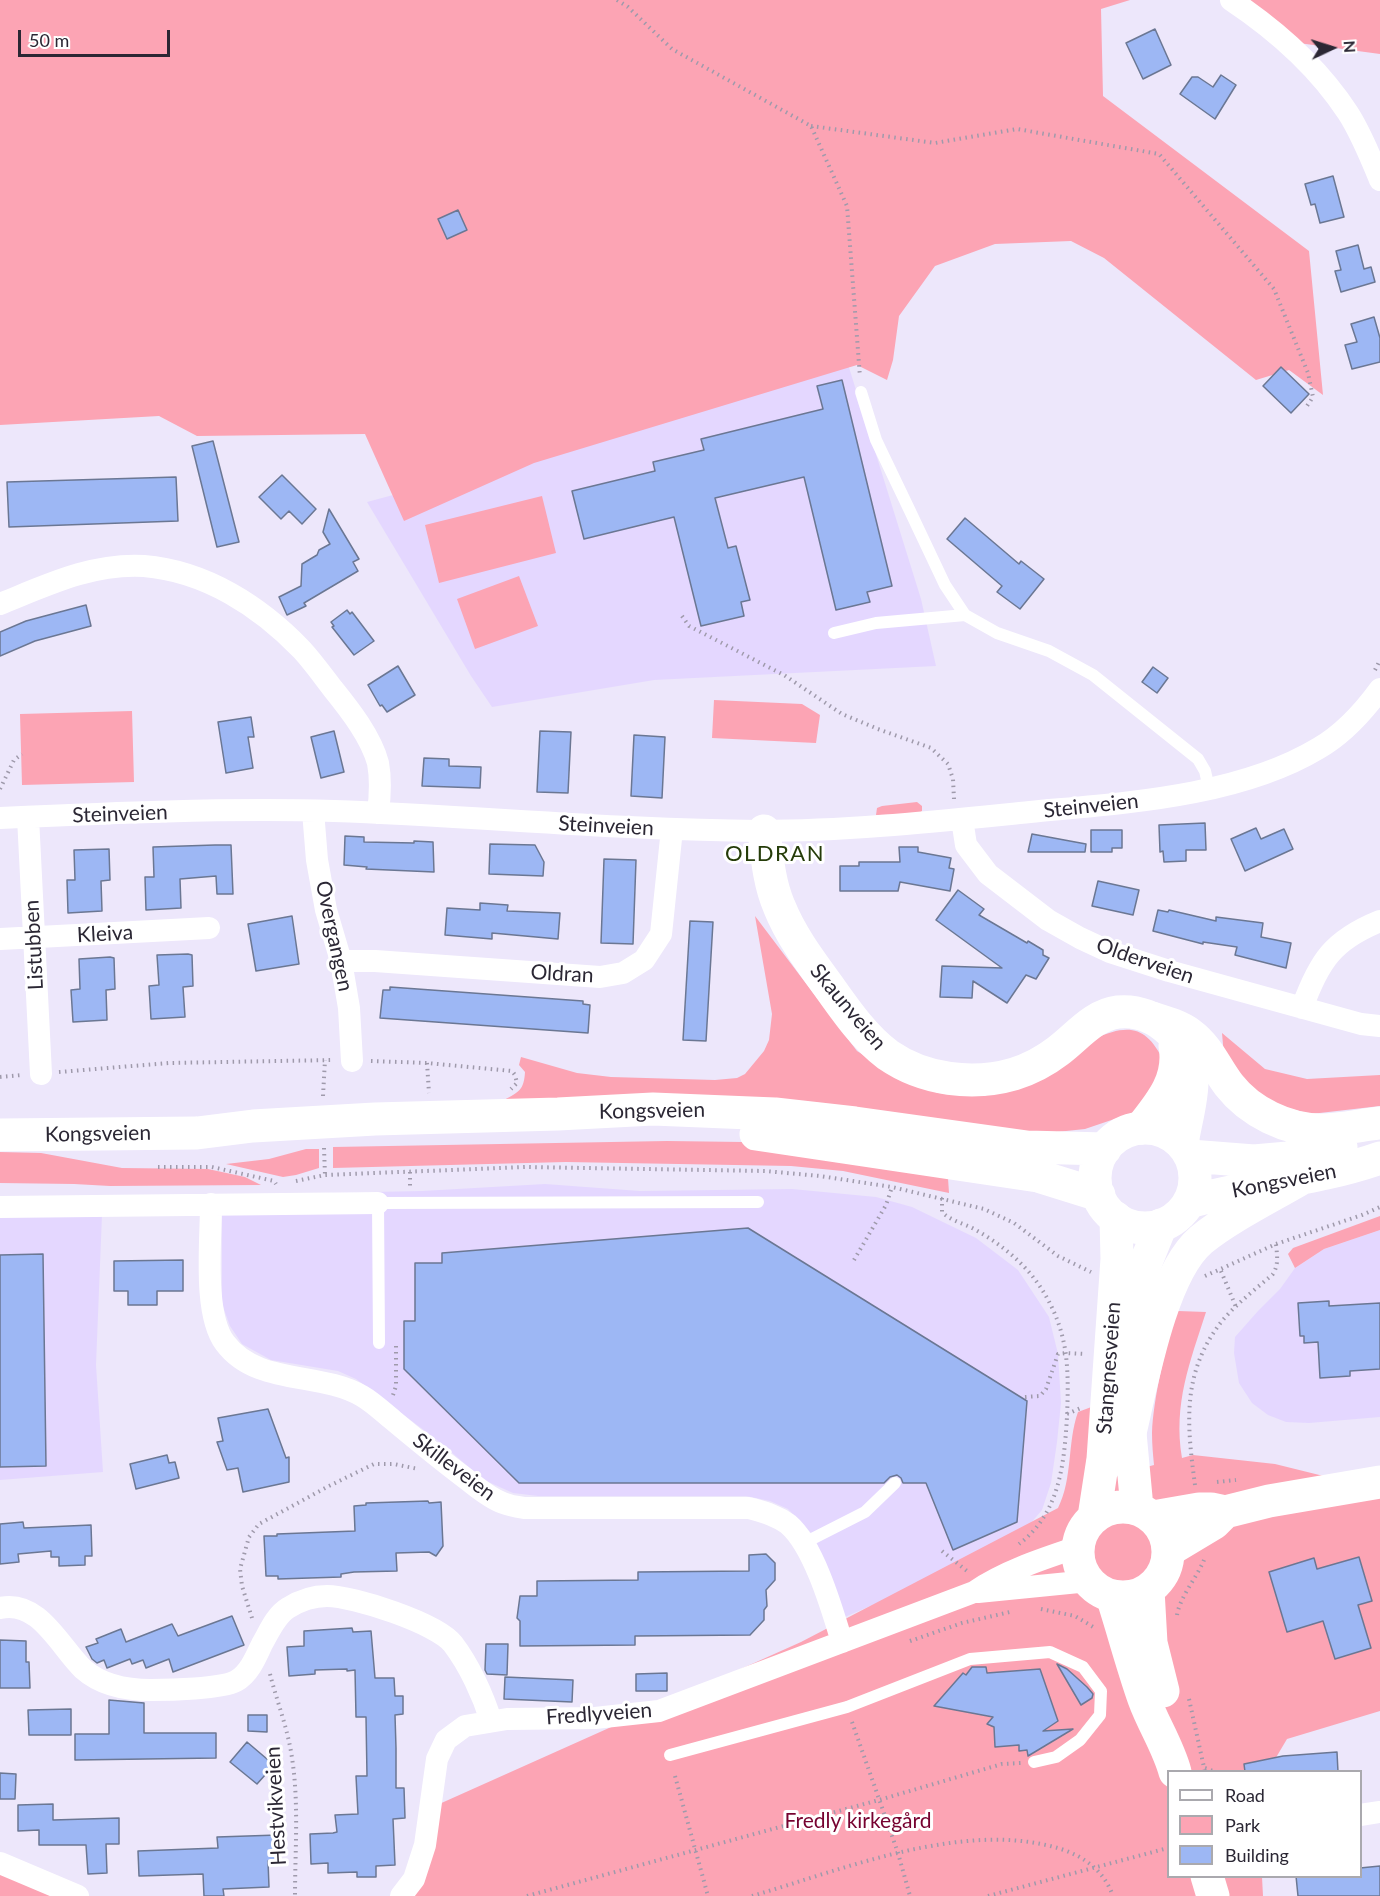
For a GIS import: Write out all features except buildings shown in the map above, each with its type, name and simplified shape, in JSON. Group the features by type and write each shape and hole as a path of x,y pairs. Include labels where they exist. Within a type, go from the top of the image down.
{"main road":[{"name":"Skaunveien","path":"764,831 770,878 778,905 793,936 844,1008 868,1037 886,1054 899,1062 939,1077 980,1080 997,1078 1030,1068 1044,1061 1087,1026 1106,1014 1130,1012 1163,1027 1190,1034 1204,1047 1230,1086 1262,1113 1282,1122 1301,1129 1323,1130 1380,1123"},
{"path":"1141,1128 1166,1096 1173,1079 1176,1051 1163,1027"},
{"path":"1163,1027 1184,1048 1190,1063 1192,1080 1186,1150"},
{"name":"Kongsveien","path":"197,1133 253,1126 375,1119 696,1109 801,1116 1027,1147 1065,1150 1105,1149"},
{"path":"1141,1128 1163,1131 1186,1150 1193,1163 1195,1179 1189,1202 1177,1216 1161,1225 1142,1227 1124,1223 1107,1206 1095,1176 1105,1149 1124,1133 1141,1128"},
{"name":"Kongsveien","path":"0,1135 197,1133 251,1138 631,1131 743,1133 785,1137 1038,1176 1107,1206"},
{"name":"Kongsveien","path":"1186,1150 1254,1161 1288,1158 1344,1147 1380,1134"},
{"name":"Kongsveien","path":"1189,1202 1218,1194 1334,1172 1380,1158"},
{"path":"1130,1433 1158,1320 1180,1269 1191,1251 1223,1225 1299,1180"},
{"name":"Stangnesveien","path":"1078,1547 1086,1525 1094,1517 1103,1459 1117,1259 1107,1206"},
{"name":"Stangnesveien","path":"1161,1225 1144,1267 1140,1287 1130,1433 1145,1513 1165,1532 1169,1550"},
{"path":"1094,1517 1114,1507 1126,1506 1145,1513 1199,1509 1225,1512 1269,1501 1380,1482"},
{"path":"1100,1589 1131,1597 1148,1590 1161,1577 1168,1560 1169,1550 1215,1523 1225,1512"},
{"path":"1078,1547 1080,1565 1100,1589 1143,1697 1188,1766"},
{"path":"1148,1590 1151,1643 1168,1714 1188,1766"},
{"path":"1208,1878 1213,1896"}],"street":[{"path":"1231,0 1254,15 1293,47 1320,77 1349,113 1380,180"},
{"path":"0,604 81,572 119,566 145,566 168,570 202,579 234,595 274,623 303,651 346,705 366,736 378,762 380,792 378,813"},
{"name":"Steinveien","path":"0,818 177,812 313,811 672,829 764,831 846,828 958,809 1138,802 1209,788 1270,770 1321,747 1354,719 1380,689"},
{"name":"Olderveien","path":"958,809 966,844 988,874 1048,920 1080,938 1110,952 1169,971 1361,1024 1380,1026"},
{"name":"Overgangen","path":"313,811 317,860 326,910 341,961 349,1008 352,1060"},
{"name":"Listubben","path":"28,817 41,1074"},
{"name":"Oldran","path":"341,961 375,961 600,977 623,974 644,960 661,934 672,829"},
{"path":"1302,1008 1313,978 1331,952 1348,936 1380,921"},
{"name":"Kleiva","path":"0,939 209,928"},
{"path":"0,1207 378,1203"},
{"name":"Skilleveien","path":"211,1204 213,1317 223,1342 247,1363 268,1371 348,1389 364,1397 440,1460 490,1497 503,1503 525,1508 749,1509 771,1514 787,1523 804,1543 827,1597 842,1642"},
{"name":"Fredlyveien","path":"401,1896 414,1879 425,1845 437,1760 446,1740 465,1726 507,1719 595,1718 659,1711 842,1642 970,1582 991,1581 1021,1567 1078,1547"},
{"name":"Fredlyveien","path":"970,1582 996,1592 1100,1589"},
{"path":"0,1608 6,1606 26,1610 45,1626 84,1670 103,1682 123,1689 153,1690 218,1686 236,1681 248,1671 271,1627 286,1609 302,1600 326,1596 354,1600 424,1624 452,1642 484,1699 491,1721"},
{"path":"1362,1815 1380,1812"},
{"path":"0,1863 78,1896"}],"lane":[{"path":"861,392 876,440 909,511 945,585 965,615 997,633 1048,651 1093,675 1198,759 1209,788"},
{"path":"834,633 876,623 965,615"},
{"path":"379,1343 378,1203 758,1202"},
{"path":"804,1543 865,1512 895,1483"},
{"path":"670,1755 847,1707 970,1659 1050,1653 1083,1667 1101,1691 1100,1715 1080,1740 1056,1757 1034,1762"}],"path":[{"path":"616,0 628,7 672,49 811,126 934,143 1017,129 1159,154 1274,289 1308,373 1313,397 1307,406"},
{"path":"811,126 847,207 861,392"},
{"path":"682,616 689,626 784,675 842,714 931,748 948,764 958,809"},
{"path":"0,789 14,760 22,754"},
{"path":"323,1099 325,1060"},
{"path":"0,1077 169,1063 352,1060 512,1071 517,1083 509,1091"},
{"path":"427,1064 429,1099"},
{"path":"291,1182 325,1174 325,1163"},
{"path":"158,1167 212,1167 274,1181 277,1187"},
{"path":"854,1260 886,1205 892,1187"},
{"path":"942,1198 942,1212 947,1217 973,1228 998,1243 1029,1272 1052,1308 1061,1330 1066,1353 1068,1394 1062,1474 1048,1512 1033,1532 1014,1548"},
{"path":"1197,1278 1221,1270 1276,1244 1380,1207"},
{"path":"1195,1485 1188,1432 1191,1392 1202,1355 1222,1322 1236,1306 1273,1274 1278,1258 1276,1244"},
{"path":"1221,1270 1236,1306"},
{"path":"379,1343 397,1343 396,1386 392,1398"},
{"path":"1025,1397 1040,1396 1046,1389 1059,1354 1066,1353"},
{"name":"Hestvikveien","path":"295,1896 296,1805 292,1758 282,1712 262,1645 247,1607 240,1569 249,1537 259,1524 274,1515 374,1464 394,1464 428,1469"},
{"path":"942,1551 970,1582"},
{"path":"1176,1623 1181,1601 1204,1560 1203,1552"},
{"path":"970,1582 976,1568"},
{"path":"959,1575 970,1582"},
{"path":"1033,1608 1075,1616 1098,1630"},
{"path":"903,1644 962,1623 1011,1612"},
{"path":"1187,1690 1188,1766 1207,1770"},
{"path":"847,1707 898,1853 910,1896"},
{"path":"527,1896 696,1851 1002,1764 1034,1762"},
{"path":"675,1776 708,1896"},
{"path":"752,1896 898,1853 977,1839 1042,1843 1070,1852 1088,1861 1102,1874 1113,1896"},
{"path":"988,1896 1167,1848"}],"shaded area":[{"path":"847,361 921,599 936,666 654,680 492,707 367,502 568,448"},
{"path":"545,1184 640,1191 792,1189 876,1197 912,1207 976,1238 1018,1270 1049,1317 1058,1354 1061,1403 1057,1442 1051,1483 1042,1510 1019,1537 1004,1548 845,1617 814,1536 788,1509 770,1501 746,1496 538,1496 513,1493 484,1480 437,1440 356,1379 338,1371 271,1360 242,1344 230,1326 222,1304 222,1195 422,1191"},
{"path":"0,1215 102,1215 96,1365 103,1472 0,1480"},
{"path":"1380,1230 1380,1417 1309,1423 1286,1422 1268,1415 1252,1403 1239,1383 1234,1353 1235,1337 1280,1289 1295,1268 1324,1249"}],"green space":[{"path":"0,0 1130,0 1101,9 1103,96 1309,251 1323,395 1289,370 1256,380 1104,258 1071,241 995,244 935,266 899,316 893,360 887,380 857,365 534,463 404,521 365,434 197,436 159,416 0,425"},
{"path":"1241,0 1380,0 1380,54 1291,42"},
{"path":"542,496 556,553 439,583 425,525"},
{"path":"519,576 538,626 475,649 457,599"},
{"path":"714,700 802,704 820,715 816,743 712,738"},
{"path":"132,711 134,782 22,785 20,714"},
{"path":"917,802 922,806 922,811 918,814 876,815 877,808 882,806"},
{"path":"755,916 857,1051 907,1082 938,1093 985,1096 1094,1039 1127,1030 1136,1031 1151,1041 1164,1062 1141,1110 1085,1129 1028,1135 504,1100 522,1087 525,1072 519,1065 521,1057 577,1073 611,1077 715,1080 737,1078 745,1074 764,1051 769,1040 772,1014"},
{"path":"1222,1033 1265,1069 1307,1079 1380,1075 1380,1106 1311,1114 1275,1105 1245,1084 1224,1056"},
{"path":"667,1141 743,1142 948,1178 949,1193 843,1171 791,1166 566,1162 333,1168 333,1147"},
{"path":"306,1149 319,1149 319,1168 296,1175 283,1177 226,1164 269,1159"},
{"path":"0,1152 41,1153 122,1168 208,1169 245,1177 261,1185 110,1186 0,1183"},
{"path":"1380,1216 1380,1230 1324,1249 1295,1268 1288,1254 1293,1248"},
{"name":"Fredly kirkegård","path":"1178,1311 1206,1312 1181,1401 1182,1458 1193,1455 1275,1464 1380,1490 1380,1711 1287,1739 1269,1770 1167,1770 1167,1878 1262,1878 1263,1896 411,1896 437,1805 801,1642 1058,1508 1066,1485 1072,1436 1078,1412 1094,1406 1082,1495 1124,1473 1154,1465 1152,1433 1155,1404"},
{"path":"0,1859 81,1896 0,1896"}],"district":[{"name":"OLDRAN","path":"775,854"}]}
